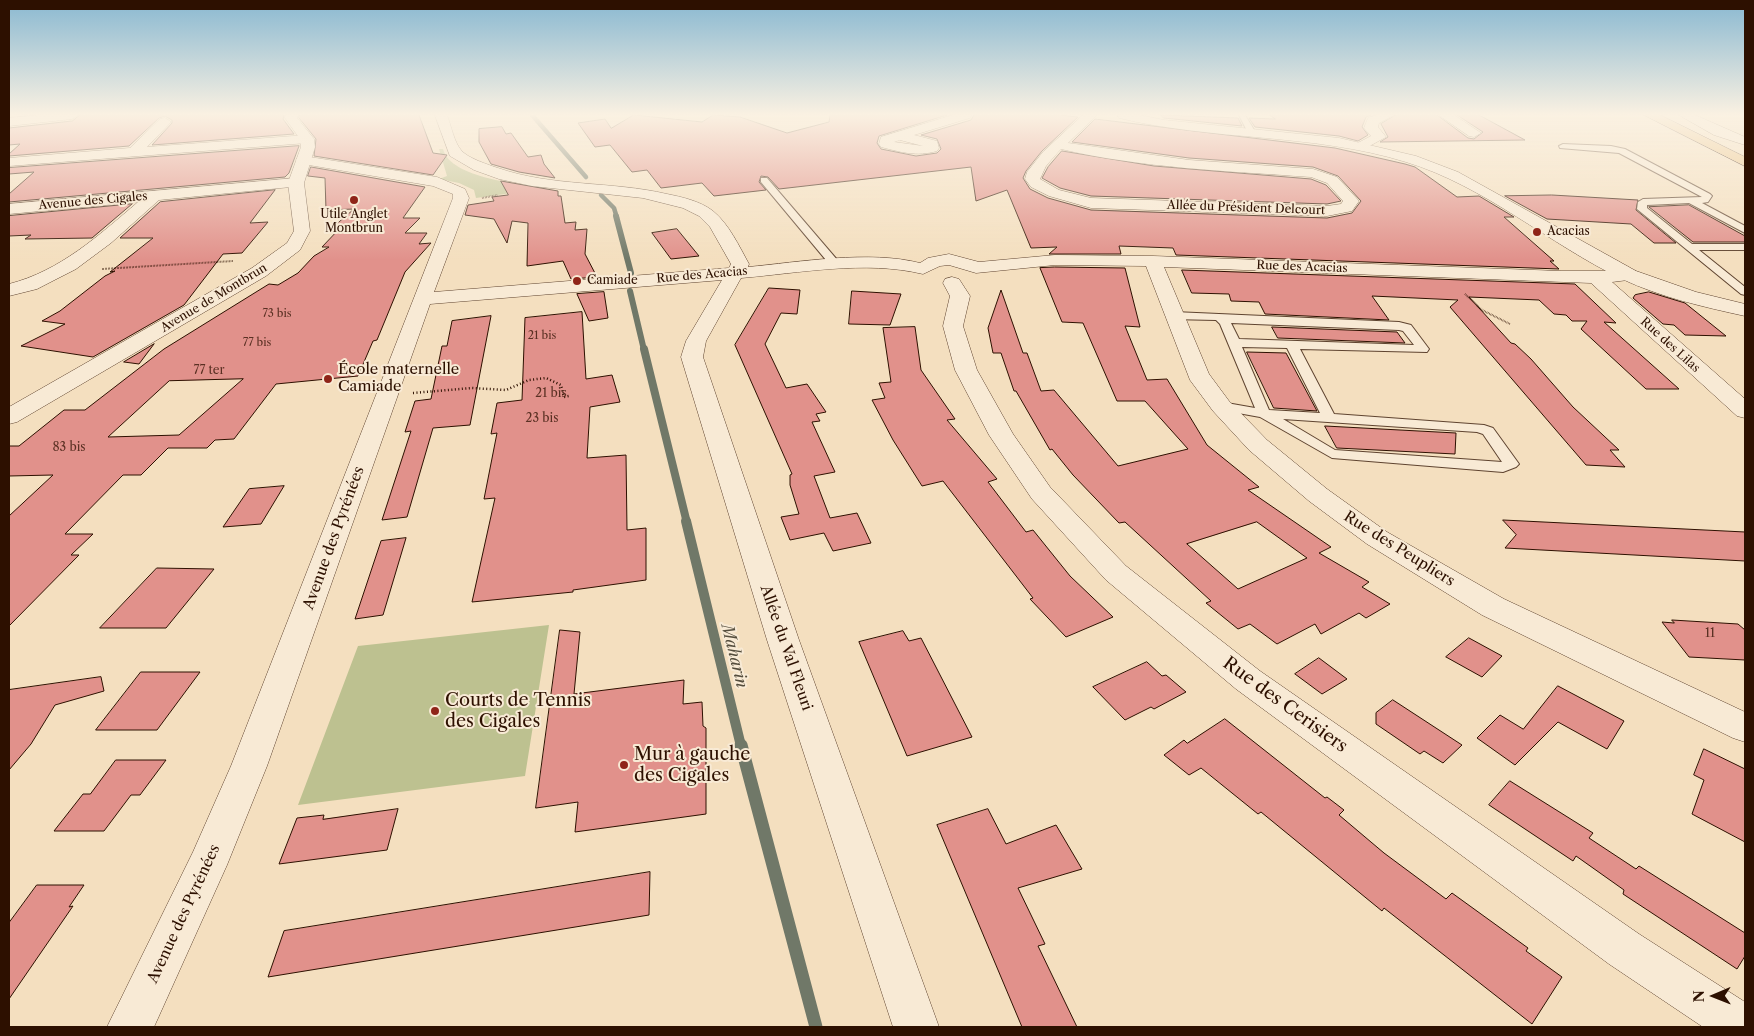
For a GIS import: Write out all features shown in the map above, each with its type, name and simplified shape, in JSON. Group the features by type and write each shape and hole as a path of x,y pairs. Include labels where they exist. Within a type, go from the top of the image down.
{"street":[{"name":"Avenue de Montbrun","path":"9,417 259,272 286,253 294,246 302,231 296,183 302,163"},
{"name":"Avenue des Pyrénées","path":"130,1027 190,904 249,766 461,198 460,192 452,186 437,182 323,163"},
{"path":"473,163 517,178 656,195 696,208 713,221 735,254 740,264 735,272"},
{"name":"Allée du Président Delcourt","path":"1041,163 1036,168 1032,178 1044,188 1078,201 1114,204 1320,211 1346,208 1352,201 1332,180 1313,173 1184,163"},
{"path":"1422,163 1453,175 1629,275 1689,296 1745,310"},
{"name":"Avenue des Cigales","path":"9,209 296,183"},
{"path":"9,290 44,279 62,270 154,196"},
{"path":"947,260 965,262 964,276 933,280 926,277 922,269 931,263 947,260"},
{"name":"Rue des Acacias","path":"964,276 1055,260 1153,261 1596,278 1629,275"},
{"name":"Rue des Peupliers","path":"1153,261 1198,375 1221,406 1266,451 1318,495 1377,538 1492,607 1745,728"},
{"name":"Rue des Acacias","path":"422,299 835,264 882,263 922,269"},
{"name":"Allée du Val Fleuri","path":"735,272 696,341 692,357 783,640 916,1027"},
{"name":"Rue des Cerisiers","path":"964,276 953,326 966,370 1001,435 1041,493 1116,573 1248,680 1624,949 1743,1027"},
{"name":"Rue des Lilas","path":"1596,278 1745,411"}],"lane":[{"path":"1645,163 1707,196 1704,200 1692,202 1643,202 1642,209 1745,292"},
{"path":"764,180 835,264"},
{"path":"1692,202 1745,230"},
{"path":"1690,247 1745,247"},
{"path":"1174,316 1399,326 1407,328 1423,349 1235,343"},
{"path":"1221,319 1226,322 1264,414 1332,454 1503,467 1511,464 1488,431 1478,428 1264,414 1221,406"},
{"path":"1292,345 1329,418"}],"path":[{"path":"62,270 236,260"},
{"path":"1444,272 1482,310 1510,324"},
{"path":"411,393 472,388 506,390 529,380 546,378 557,381 563,389 564,397 569,396"}],"green space":[{"path":"443,163 454,163 473,173 489,178 548,188 476,198 474,190 459,183 439,179 447,176"},
{"name":"Courts de Tennis des Cigales","path":"549,625 525,776 298,805 358,646"}],"building":[{"path":"70,163 293,163 289,173 285,177 9,202 9,194 34,172 9,174 9,168"},
{"path":"360,163 441,163 433,175"},
{"path":"544,163 555,178 519,172 491,164"},
{"path":"625,163 1032,163 1023,178 1030,189 1048,198 1091,210 1327,218 1352,213 1361,201 1338,176 1313,167 1263,163 1402,163 1415,167 1457,197 1479,196 1514,217 1504,217 1554,261 1550,261 1559,269 1176,255 1173,248 1119,246 1121,254 1049,254 1057,247 1031,248 1007,190 976,201 971,167 779,189 768,177 761,176 759,182 766,190 714,196 702,183 661,188 647,170 632,172"},
{"path":"1051,163 1138,163 1311,179 1326,185 1341,201 1327,204 1091,196 1060,188 1042,178"},
{"path":"311,167 425,187 403,218 420,218 405,233 427,233 419,244 431,243 405,272 377,340 373,341 358,376 276,384 234,439 215,440 207,448 168,448 141,475 123,475 65,534 93,534 71,555 79,555 9,626 9,516 53,475 9,476 9,446 19,446 64,410 85,410 164,349 269,284 278,285 298,273 314,256 329,247 322,247 340,228 332,228 354,209 326,210 325,178 308,176","holes":["243,379 179,435 108,437 169,381"]},
{"path":"501,181 558,191 558,196 561,196 565,223 576,222 575,230 587,229 585,254 597,277 571,279 563,261 527,266 528,223 512,221 507,243 494,219 465,215 468,205 494,201 492,197 508,195"},
{"path":"275,190 250,223 268,222 242,253 223,254 184,305 93,357 21,346 65,324 42,321 60,311 105,276 115,271 110,272 153,238 120,238 160,202"},
{"path":"1552,195 1638,200 1636,210 1676,243 1654,243 1631,224 1547,219 1505,196"},
{"path":"132,204 92,238 25,239 31,235 9,236 9,216"},
{"path":"1689,205 1745,236 1745,242 1693,242 1649,207"},
{"path":"677,229 699,256 671,259 652,233"},
{"path":"1040,268 1125,268 1140,327 1125,326 1147,380 1167,379 1207,445 1259,487 1248,490 1331,547 1319,553 1369,582 1362,587 1390,604 1366,618 1359,613 1321,634 1315,624 1277,644 1250,624 1238,629 1206,603 1211,601 1125,522 1119,523 1073,475 1052,449 1050,450 1016,391 1014,391 1001,353 993,353 988,328 1001,290 1023,353 1027,353 1041,391 1054,390 1118,466 1188,449 1145,401 1117,401 1083,323 1062,322","holes":["1257,522 1307,558 1238,589 1187,544"]},
{"path":"1182,270 1575,284 1616,323 1604,322 1679,389 1646,389 1581,329 1587,321 1572,321 1566,315 1554,314 1539,300 1469,297 1511,343 1515,344 1531,359 1573,407 1619,450 1610,450 1625,467 1586,465 1450,307 1458,300 1372,296 1389,320 1265,314 1259,302 1231,301 1229,294 1192,293"},
{"path":"769,288 800,290 797,314 781,313 765,344 786,388 807,384 826,412 816,414 820,421 812,422 835,472 814,476 830,518 857,513 871,543 833,551 824,533 790,540 781,517 799,514 790,485 790,475 792,474 735,345"},
{"path":"852,291 901,294 890,325 849,324"},
{"path":"604,292 608,318 589,321 577,294"},
{"path":"1649,292 1685,303 1726,336 1685,335 1674,325 1663,324 1633,298 1635,295"},
{"path":"582,312 586,379 612,375 620,402 590,407 587,458 626,455 627,530 646,528 646,580 573,590 573,592 472,602 495,498 484,499 497,433 491,434 497,403 522,400 525,318"},
{"path":"491,316 470,425 433,428 407,517 382,520 411,431 405,432 415,401 431,399 442,346 447,346 452,321"},
{"path":"915,327 921,370 955,419 947,420 997,479 988,482 1026,532 1033,530 1070,576 1113,617 1066,637 1030,599 1033,598 943,481 922,486 893,440 872,400 885,398 879,383 891,382 883,328"},
{"path":"1272,327 1397,332 1405,343 1278,338"},
{"path":"154,344 139,364 124,362"},
{"path":"1247,352 1286,353 1317,411 1274,408"},
{"path":"1325,426 1456,433 1455,454 1337,448"},
{"path":"284,486 261,524 223,527 249,489"},
{"path":"1503,520 1745,532 1745,561 1505,548 1516,535"},
{"path":"406,538 383,615 355,619 381,541"},
{"path":"157,568 214,569 166,628 100,628"},
{"path":"1672,620 1738,624 1745,630 1745,660 1689,657 1662,622 1674,623"},
{"name":"Mur à gauche des Cigales","path":"560,630 580,632 574,694 684,680 683,704 702,702 703,726 706,728 706,814 575,832 578,802 536,808"},
{"path":"903,631 909,641 921,638 972,737 907,756 859,642"},
{"path":"1469,638 1502,656 1482,677 1446,657"},
{"path":"1319,658 1347,679 1322,694 1295,674"},
{"path":"1147,662 1162,676 1166,675 1186,692 1154,709 1151,707 1125,720 1093,687"},
{"path":"141,672 200,672 157,730 96,730"},
{"path":"101,677 104,691 55,705 31,744 9,770 9,690"},
{"path":"1558,686 1624,721 1607,749 1558,722 1515,765 1477,738 1500,715 1523,729"},
{"path":"1393,700 1462,745 1443,763 1424,751 1420,754 1376,724 1376,713"},
{"path":"1225,719 1325,798 1327,797 1344,810 1339,815 1384,853 1446,899 1452,893 1528,948 1526,951 1562,977 1532,1024 1384,908 1382,911 1261,812 1258,814 1201,768 1189,775 1164,755 1184,740 1187,743"},
{"path":"1704,749 1745,769 1745,842 1692,814 1704,780 1694,775"},
{"path":"116,760 166,760 140,795 131,795 104,831 54,831 83,794 90,794"},
{"path":"1510,781 1593,833 1589,838 1636,869 1639,866 1745,933 1745,956 1737,969 1623,894 1624,890 1576,856 1573,861 1489,805"},
{"path":"398,809 387,850 279,864 297,818 324,815 323,819"},
{"path":"988,809 1006,844 1056,825 1082,869 1018,888 1045,944 1038,946 1077,1027 1022,1027 937,825"},
{"path":"650,872 649,915 268,977 284,931"},
{"path":"37,885 84,885 69,907 73,906 9,999 9,923"}],"waterway":[{"name":"Maharin","path":"574,163 586,177"},
{"name":"Maharin","path":"601,195 614,208 617,218"},
{"name":"Maharin","path":"616,216 631,273"},
{"name":"Maharin","path":"630,291 644,350"},
{"name":"Maharin","path":"644,349 687,523"},
{"name":"Maharin","path":"686,521 741,746"},
{"name":"Maharin","path":"741,745 816,1027"}],"place":[{"name":"Utile Anglet Montbrun","path":"354,200"},
{"name":"Acacias","path":"1537,232"},
{"name":"Camiade","path":"577,281"},
{"name":"École maternelle Camiade","path":"328,379"},
{"name":"Courts de Tennis des Cigales","path":"435,711"},
{"name":"Mur à gauche des Cigales","path":"624,765"}]}
